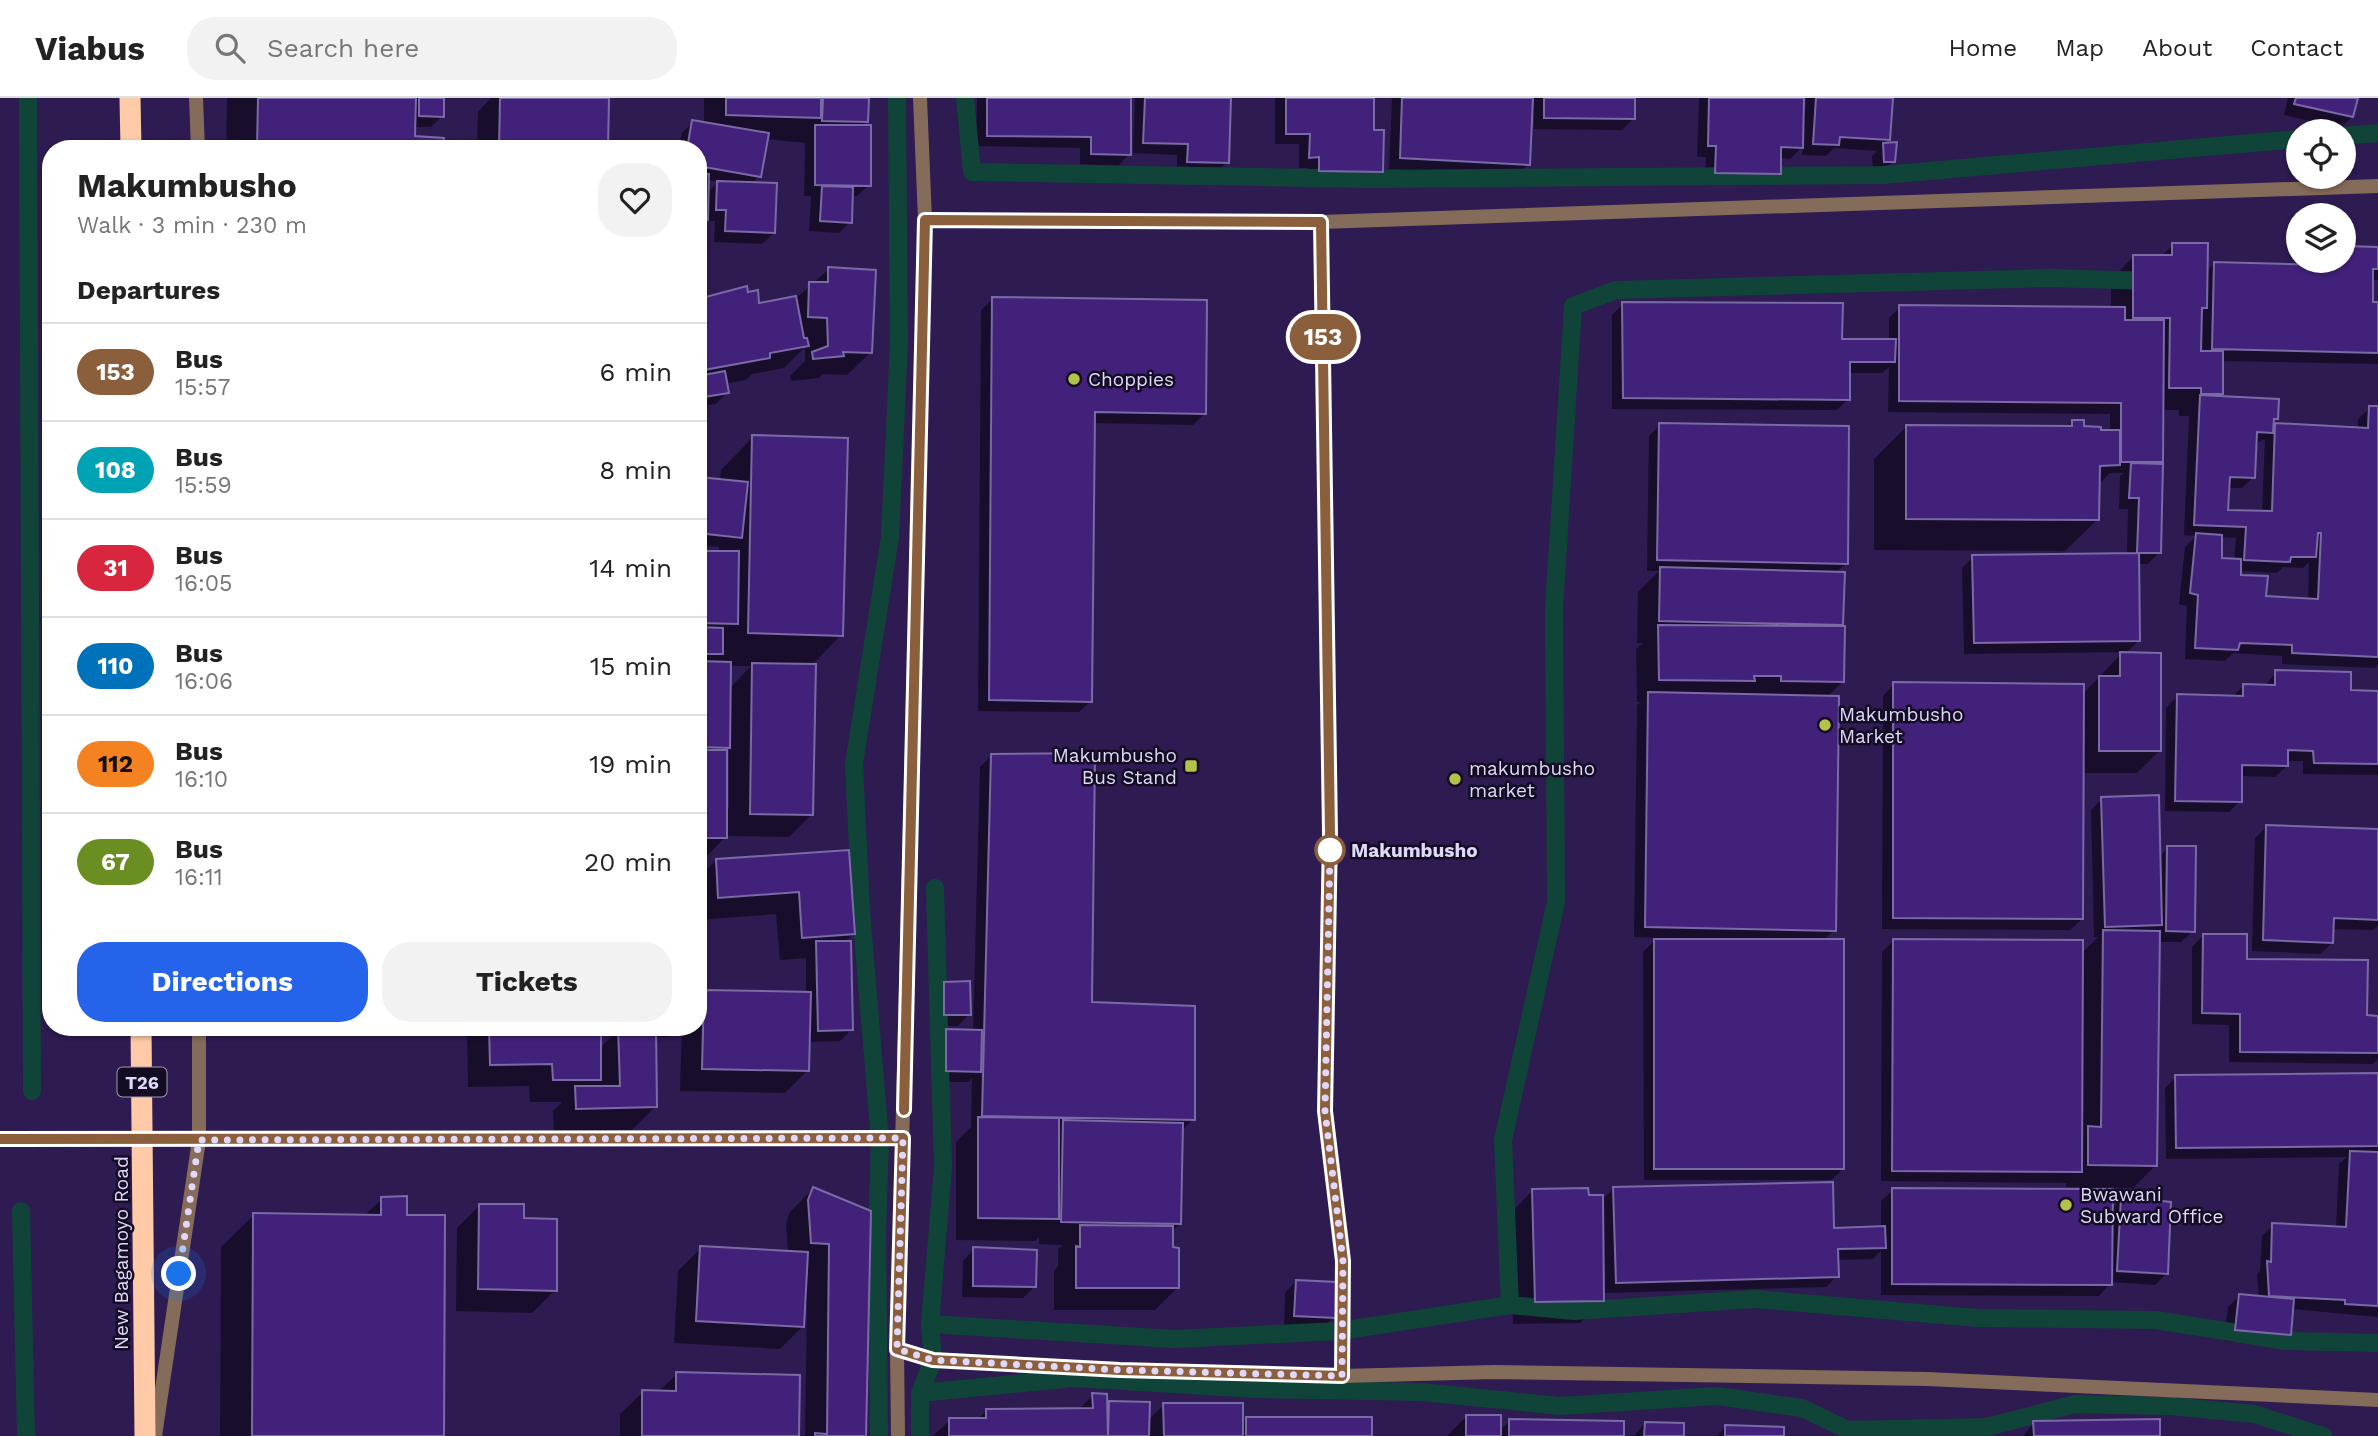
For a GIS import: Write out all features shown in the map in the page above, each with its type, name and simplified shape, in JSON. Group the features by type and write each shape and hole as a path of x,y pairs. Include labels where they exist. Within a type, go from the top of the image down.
{"highway":[{"path":"130,98 131,140"},
{"name":"New Bagamoyo Road","path":"141,1036 145,1436"}],"street":[{"path":"195,98 197,140"},
{"path":"898,1436 897,1349 925,220 920,98"},
{"path":"925,220 1321,222 2378,186"},
{"path":"1321,222 1330,834 1325,1111 1343,1261 1342,1376"},
{"path":"155,1436 199,1140 199,1036"},
{"path":"0,1139 903,1138"},
{"path":"897,1349 933,1360 1120,1370 1342,1376 1494,1372 1927,1379 2378,1400"}],"building":[{"path":"258,98 416,98 415,136 444,138 444,140 257,140"},
{"path":"419,98 444,98 444,117 419,116"},
{"path":"500,98 609,98 608,140 499,140"},
{"path":"726,98 821,98 821,118 726,115"},
{"path":"823,98 869,98 868,122 822,121"},
{"path":"987,98 1131,98 1131,155 1091,154 1091,137 987,136"},
{"path":"1145,98 1231,98 1229,163 1187,162 1188,144 1143,143"},
{"path":"1286,98 1374,98 1374,130 1384,130 1383,172 1319,171 1319,157 1309,158 1310,134 1286,134"},
{"path":"1402,98 1533,98 1530,165 1400,158"},
{"path":"1544,98 1635,98 1635,119 1544,118"},
{"path":"1709,98 1804,98 1803,148 1781,147 1781,174 1715,173 1716,146 1708,146"},
{"path":"1816,98 1893,98 1890,140 1840,137 1839,145 1813,144"},
{"path":"2296,98 2358,98 2353,117 2294,104"},
{"path":"692,120 769,133 761,177 707,168 707,140 689,140"},
{"path":"815,125 871,125 871,186 815,185"},
{"path":"1897,142 1895,162 1884,162 1883,143"},
{"path":"707,174 709,174 708,220"},
{"path":"717,181 777,183 775,233 725,231 726,210 716,210"},
{"path":"822,186 853,187 852,223 820,221"},
{"path":"2172,243 2208,243 2207,308 2202,308 2201,351 2223,351 2223,394 2201,394 2201,388 2169,388 2170,318 2133,318 2133,255 2172,255"},
{"path":"2356,246 2378,247 2378,269 2373,269 2373,302 2378,302 2378,353 2212,349 2214,262 2286,264 2286,273 2356,273"},
{"path":"828,267 876,270 872,353 843,352 844,356 813,359 812,352 828,346 827,318 808,317 809,282 828,282"},
{"path":"747,286 748,292 758,290 759,303 796,296 804,338 807,338 809,346 770,353 770,358 707,369 707,297"},
{"path":"992,297 1207,300 1206,414 1095,412 1092,702 989,700"},
{"path":"1622,302 1843,303 1842,339 1896,339 1895,362 1850,362 1850,400 1623,398"},
{"path":"1899,305 2125,307 2125,320 2164,320 2163,462 2121,462 2121,403 1899,401"},
{"path":"725,371 729,393 707,397 707,374"},
{"path":"2200,395 2279,399 2278,419 2274,419 2273,433 2257,432 2255,478 2230,477 2228,510 2272,511 2275,423 2368,428 2369,406 2378,406 2378,657 2292,653 2292,645 2240,643 2238,650 2195,648 2198,595 2190,593 2196,533 2222,535 2222,558 2241,559 2241,575 2268,576 2266,596 2318,599 2321,533 2318,533 2316,557 2291,557 2290,562 2244,560 2246,527 2194,525"},
{"path":"2072,420 2084,420 2084,426 2101,427 2101,430 2120,430 2120,465 2100,466 2099,520 1906,519 1906,425 2072,426"},
{"path":"1659,423 1849,426 1848,564 1657,560"},
{"path":"752,435 848,438 843,636 748,633"},
{"path":"2131,463 2163,464 2161,553 2137,553 2139,498 2129,498"},
{"path":"707,478 748,482 742,538 707,534"},
{"path":"707,551 739,551 738,624 707,623"},
{"path":"2139,553 2140,641 1974,643 1972,555"},
{"path":"1660,567 1845,572 1843,625 1659,621"},
{"path":"1658,625 1845,626 1844,682 1781,681 1781,676 1754,676 1755,681 1659,680"},
{"path":"707,627 723,628 723,654 707,654"},
{"path":"2120,652 2161,653 2161,751 2099,751 2099,676 2120,676"},
{"path":"707,661 731,662 730,748 707,747"},
{"path":"752,663 816,664 813,815 750,814"},
{"path":"2275,670 2351,672 2351,690 2378,691 2378,764 2314,763 2313,751 2288,750 2288,766 2242,765 2242,802 2175,801 2177,694 2243,696 2243,684 2275,685"},
{"path":"1893,682 2084,684 2083,919 1893,918"},
{"path":"1648,692 1839,696 1836,931 1645,927"},
{"path":"707,750 727,750 727,838 707,838"},
{"path":"1095,753 1092,1002 1195,1006 1195,1120 982,1116 991,754"},
{"path":"2159,795 2162,925 2105,927 2101,797"},
{"path":"2266,825 2378,829 2378,920 2334,918 2333,943 2263,940"},
{"path":"2167,846 2196,846 2195,932 2166,931"},
{"path":"849,850 855,934 802,938 799,892 718,898 716,859"},
{"path":"2103,930 2160,931 2157,1166 2088,1165 2088,1126 2101,1127"},
{"path":"2203,934 2247,934 2247,959 2368,960 2367,1015 2378,1016 2378,1053 2240,1052 2240,1014 2202,1013"},
{"path":"1654,939 1844,939 1844,1169 1654,1169"},
{"path":"1893,939 2083,940 2082,1172 1892,1171"},
{"path":"816,941 851,941 853,1030 818,1031"},
{"path":"970,981 971,1015 944,1015 944,982"},
{"path":"707,990 811,992 809,1071 702,1069 703,1036 707,1036"},
{"path":"946,1029 982,1030 981,1072 946,1071"},
{"path":"489,1036 601,1036 601,1080 553,1080 552,1064 490,1065"},
{"path":"618,1036 656,1036 657,1107 576,1109 575,1086 620,1086"},
{"path":"2378,1073 2378,1146 2176,1148 2175,1075"},
{"path":"978,1117 1059,1118 1059,1219 978,1218"},
{"path":"1063,1120 1183,1123 1181,1224 1061,1222"},
{"path":"2350,1151 2378,1152 2378,1306 2345,1304 2345,1300 2269,1296 2267,1261 2271,1262 2272,1223 2346,1227"},
{"path":"1833,1182 1834,1228 1885,1226 1886,1248 1838,1249 1839,1277 1616,1283 1613,1187"},
{"path":"813,1187 871,1211 866,1436 815,1436 815,1433 827,1434 829,1244 811,1243 808,1200"},
{"path":"1588,1188 1589,1195 1603,1195 1604,1301 1535,1302 1532,1189"},
{"path":"1892,1188 2113,1189 2112,1285 1892,1284"},
{"path":"407,1196 407,1215 445,1215 444,1436 252,1436 253,1213 381,1215 381,1197"},
{"path":"2121,1197 2171,1202 2168,1274 2117,1271"},
{"path":"479,1204 524,1204 524,1218 557,1219 557,1291 478,1289"},
{"path":"1080,1225 1173,1226 1173,1247 1179,1248 1179,1288 1076,1288 1076,1246 1080,1247"},
{"path":"700,1246 808,1252 804,1327 696,1321"},
{"path":"973,1247 1037,1250 1036,1287 973,1286"},
{"path":"1296,1280 1337,1282 1336,1318 1294,1316"},
{"path":"2239,1294 2294,1299 2291,1335 2235,1330"},
{"path":"676,1372 800,1375 799,1436 642,1436 642,1390 676,1391"},
{"path":"1092,1393 1107,1394 1108,1436 949,1436 949,1418 986,1418 986,1409 1093,1408"},
{"path":"1109,1401 1150,1402 1149,1436 1108,1436"},
{"path":"1163,1403 1243,1403 1243,1436 1164,1436"},
{"path":"1466,1415 1501,1415 1501,1436 1466,1436"},
{"path":"1246,1417 1372,1417 1372,1436 1246,1436"},
{"path":"1509,1419 1624,1421 1624,1436 1509,1436"},
{"path":"2160,1419 2160,1436 2034,1436 2033,1421"},
{"path":"1645,1422 1684,1423 1684,1436 1644,1436"},
{"path":"1725,1425 1784,1427 1784,1436 1725,1436"}],"waterway":[{"path":"28,98 32,1091"},
{"path":"879,1436 877,1232 880,1140 861,911 854,764 890,537 899,344 897,98"},
{"path":"965,98 972,172 1372,179 1883,175 2286,140"},
{"path":"2356,135 2378,133"},
{"path":"1510,1305 1503,1140 1556,902 1554,608 1573,306 1616,290 2048,278 2154,281"},
{"path":"920,1436 920,1393 933,1360 930,1324 943,1167 935,888"},
{"path":"21,1211 26,1436"},
{"path":"930,1324 1174,1339 1340,1331 1510,1305 1574,1311 1755,1299 1978,1318 2156,1320 2286,1341 2378,1343"},
{"path":"920,1393 1074,1378 1256,1389 1422,1392 1560,1406 1717,1396 1802,1408 1848,1430 1987,1427 2075,1404 2170,1406 2254,1414 2323,1436"}],"bus line":[{"name":"153","path":"0,1139 903,1138 897,1349 933,1360 1120,1370 1342,1376 1340,1331 1343,1261 1325,1111 1330,834 1321,222 925,220 904,1110"}],"place":[{"name":"Choppies","path":"1074,379"},
{"name":"Makumbusho Market","path":"1825,725"},
{"name":"Makumbusho Bus Stand","path":"1191,766"},
{"name":"makumbusho market","path":"1455,779"},
{"name":"Makumbusho","path":"1330,850"},
{"name":"Bwawani Subward Office","path":"2066,1205"}],"route":[{"path":"179,1274 199,1140 903,1138 897,1349 933,1360 1120,1370 1342,1376 1340,1331 1343,1261 1325,1111 1330,850"}]}
